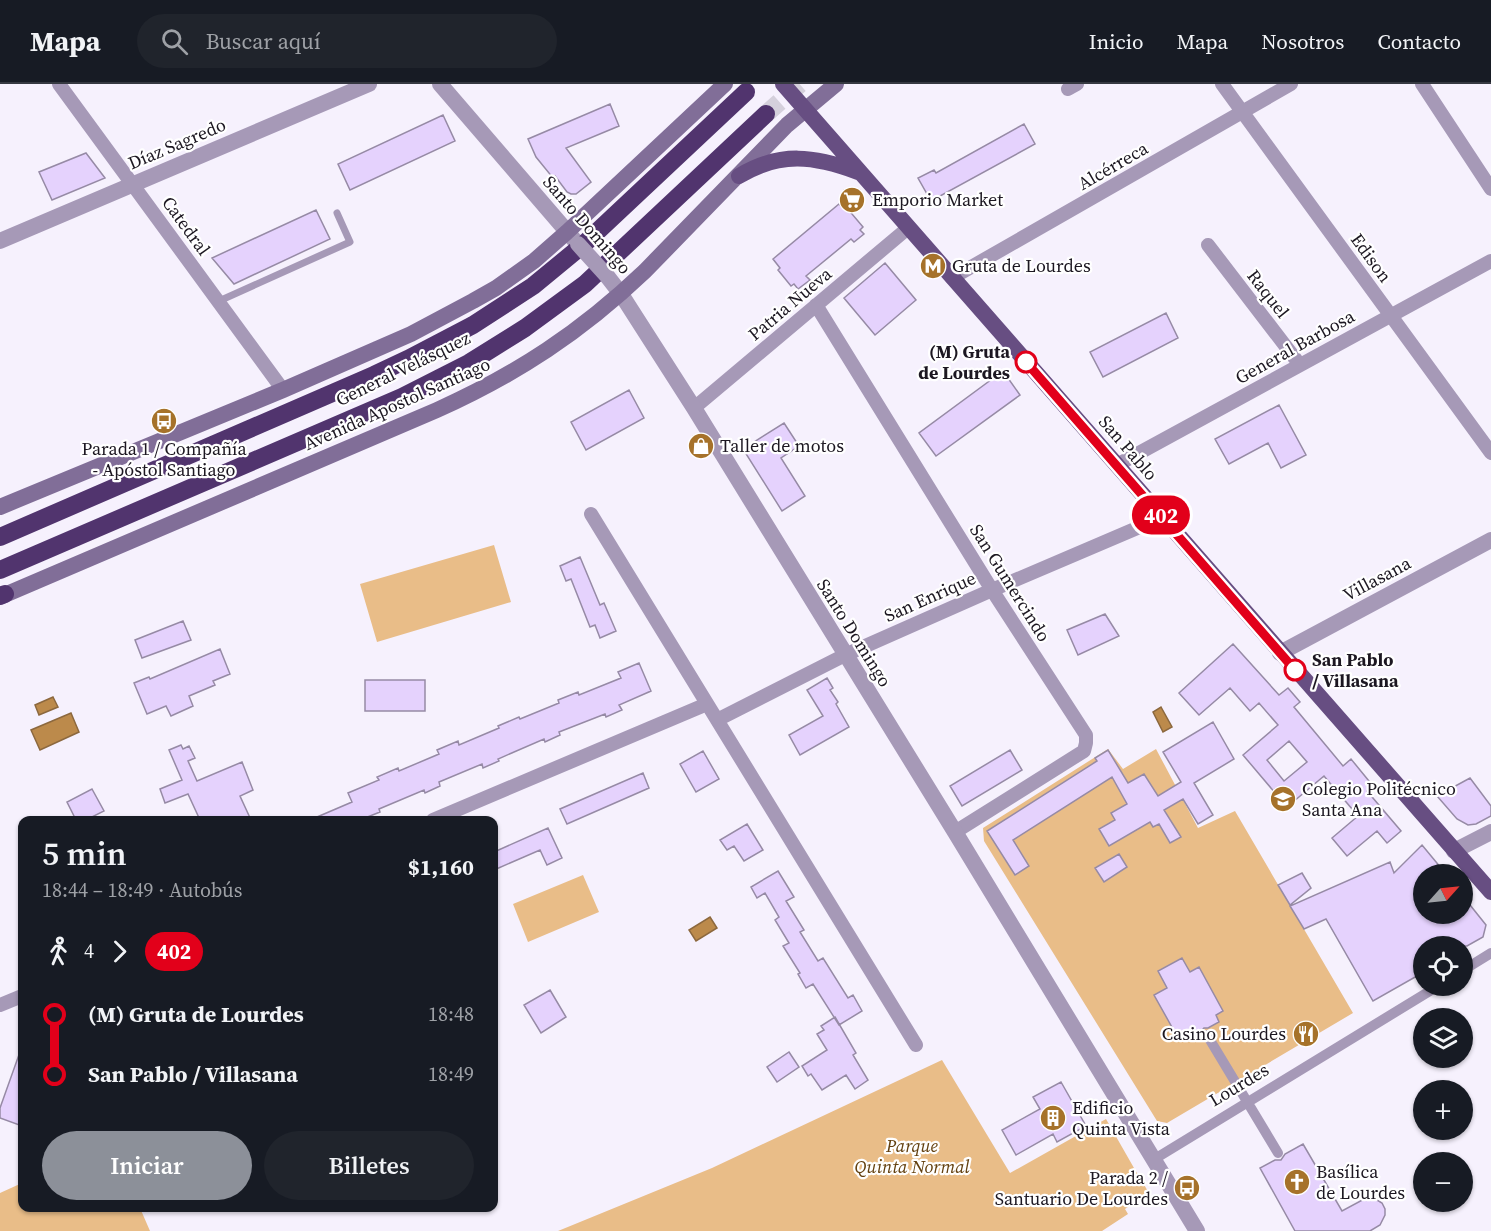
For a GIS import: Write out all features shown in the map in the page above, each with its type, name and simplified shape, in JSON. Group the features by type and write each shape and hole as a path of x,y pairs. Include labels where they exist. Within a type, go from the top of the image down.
{"highway":[{"name":"General Velásquez","path":"0,537 374,375 473,325 533,286 584,244 746,92"},
{"name":"General Velásquez","path":"0,570 402,397 478,357 525,328 585,284 766,114"}],"main road":[{"path":"0,507 283,390 411,334 496,288 572,238 725,84"},
{"name":"San Pablo","path":"783,84 1491,892"},
{"name":"Avenida Apostol Santiago","path":"2,596 472,394 505,377 547,351 621,294 787,125 836,84"},
{"path":"739,176 763,163 790,158 829,162 860,172"}],"street":[{"name":"Catedral","path":"59,84 283,390"},
{"name":"Díaz Sagredo","path":"0,241 369,84"},
{"name":"Santo Domingo","path":"440,84 621,294 694,408 955,832 1197,1231"},
{"name":"Edison","path":"1222,84 1491,453"},
{"name":"Alcérreca","path":"952,278 1291,84"},
{"path":"1422,84 1491,189"},
{"name":"Patria Nueva","path":"694,408 908,228"},
{"name":"Raquel","path":"1208,245 1300,365"},
{"name":"General Barbosa","path":"1117,465 1491,261"},
{"name":"San Gumercindo","path":"816,305 992,590 1086,735 1083,751 955,832"},
{"path":"591,514 916,1045"},
{"name":"San Enrique","path":"717,720 845,655 1163,518"},
{"name":"Villasana","path":"1281,653 1491,540"},
{"path":"442,816 707,704"},
{"path":"1454,851 1491,832"},
{"path":"1473,964 1491,953"},
{"name":"Lourdes","path":"1153,1160 1422,996"},
{"path":"0,1005 18,998"},
{"path":"1207,1035 1278,1153"}],"lane":[{"path":"219,301 350,242 337,213"}],"green space":[{"path":"494,545 511,602 377,642 360,584"},
{"path":"1108,749 1123,769 1156,749 1198,828 1235,811 1353,1013 1167,1123 1157,1121 984,841 983,828"},
{"path":"583,875 599,912 528,942 513,904"},
{"name":"Parque Quinta Normal","path":"942,1060 1010,1173 1106,1119 1149,1193 1125,1209 1128,1214 1102,1231 558,1231 712,1168"},
{"path":"18,1185 18,1212 142,1212 150,1231 0,1231 0,1193"}],"shaded area":[{"path":"53,697 58,707 39,715 35,705"},
{"path":"1161,707 1172,727 1163,732 1153,712"},
{"path":"71,713 79,732 40,750 31,730"},
{"path":"710,917 717,928 696,941 689,930"}],"building":[{"path":"610,104 619,126 566,148 591,182 576,194 571,194 555,176 553,178 536,157 528,139"},
{"path":"443,115 455,141 350,190 338,164"},
{"path":"1024,124 1035,144 931,201 918,178 934,170 936,173"},
{"path":"86,153 105,178 52,200 39,172"},
{"path":"839,204 845,210 847,208 863,227 860,230 864,234 854,242 851,239 806,276 810,280 798,289 794,284 791,286 778,270 780,268 773,259"},
{"path":"316,210 330,239 234,284 212,258"},
{"path":"885,263 916,300 875,335 844,298"},
{"path":"1166,313 1178,338 1103,377 1090,352"},
{"path":"1003,371 1020,395 936,456 919,433"},
{"path":"629,390 644,418 586,450 571,422"},
{"path":"1279,405 1306,455 1281,468 1268,443 1229,464 1215,439"},
{"path":"784,423 799,446 781,458 805,496 782,511 743,449"},
{"path":"580,557 600,605 604,603 616,631 600,638 595,625 590,627 571,579 566,581 560,566"},
{"path":"1105,614 1119,636 1078,655 1067,630"},
{"path":"183,621 191,640 142,658 135,640"},
{"path":"1233,644 1279,695 1288,688 1300,702 1294,707 1343,766 1351,759 1373,786 1367,791 1401,831 1387,843 1377,831 1347,856 1332,838 1358,816 1324,776 1287,807 1243,755 1278,725 1259,703 1250,711 1230,688 1199,715 1179,693","holes":["1289,741 1307,762 1284,781 1267,760"]},
{"path":"220,649 230,674 213,681 215,685 189,696 193,706 171,716 166,706 147,714 134,683 149,677 150,679"},
{"path":"639,663 651,691 619,705 622,710 606,717 605,714 559,732 560,735 545,742 544,739 483,768 482,764 439,782 440,786 425,793 424,790 379,809 380,812 370,816 319,816 352,802 348,793 379,780 377,777 398,768 399,771 439,754 437,750 458,741 459,745 519,717 520,719 559,703 558,700 578,692 579,695 621,678 618,672"},
{"path":"827,678 833,688 830,690 838,702 836,704 849,727 800,755 789,735 823,716 807,690"},
{"path":"365,680 425,680 425,711 365,711"},
{"path":"1213,722 1234,759 1194,783 1213,815 1198,824 1183,799 1164,810 1181,837 1170,843 1159,824 1153,827 1150,822 1109,846 1099,829 1115,820 1111,813 1127,804 1112,777 1013,840 1029,866 1015,875 987,831 1097,761 1095,758 1108,750 1128,783 1144,774 1158,796 1181,782 1163,752"},
{"path":"181,745 183,749 189,746 195,758 188,761 197,781 242,762 253,790 240,796 249,816 198,816 188,794 165,803 160,789 182,780 169,750"},
{"path":"1010,750 1022,770 962,806 950,786"},
{"path":"703,751 719,779 696,792 680,764"},
{"path":"643,773 649,788 567,824 560,809"},
{"path":"1470,778 1491,806 1491,816 1476,824 1468,825 1457,819 1437,796"},
{"path":"92,789 104,811 94,816 74,816 67,802"},
{"path":"747,824 763,850 744,861 734,846 727,850 720,840"},
{"path":"548,828 562,858 547,865 540,850 498,868 498,850"},
{"path":"1422,845 1438,864 1413,864 1413,924 1473,924 1473,909 1486,925 1483,937 1473,943 1473,936 1413,936 1413,978 1373,1001 1326,919 1304,929 1290,906 1390,862 1394,873"},
{"path":"1119,854 1127,867 1104,882 1095,868"},
{"path":"778,871 794,897 786,901 804,930 800,932 818,961 823,958 848,998 853,995 862,1011 839,1025 813,984 806,988 798,974 800,973 783,946 789,943 775,920 779,917 765,893 757,898 751,887"},
{"path":"1302,873 1311,888 1290,905 1278,885"},
{"path":"1182,958 1190,972 1199,967 1223,1011 1216,1015 1219,1022 1204,1028 1196,1035 1193,1030 1178,1038 1154,995 1167,988 1158,971"},
{"path":"550,990 566,1017 541,1033 524,1005"},
{"path":"835,1017 856,1053 853,1055 868,1080 855,1089 846,1075 822,1090 802,1066 827,1050 817,1034 824,1030 821,1026"},
{"path":"789,1052 799,1067 777,1082 767,1067"},
{"path":"18,1057 18,1125 0,1118 0,1108"},
{"name":"Edificio Quinta Vista","path":"1061,1082 1086,1126 1057,1142 1053,1134 1016,1155 1002,1130 1040,1109 1033,1097"},
{"name":"Basílica de Lourdes","path":"1303,1144 1342,1211 1366,1198 1377,1200 1385,1209 1380,1225 1370,1231 1295,1231 1260,1168 1275,1160 1281,1160 1285,1154"}],"tunnel":[{"path":"766,114 800,84"}],"bus line":[{"name":"402","path":"1026,362 1295,670"}],"place":[{"name":"Emporio Market","path":"852,200"},
{"name":"Gruta de Lourdes","path":"933,266"},
{"name":"(M) Gruta de Lourdes","path":"1026,362"},
{"name":"Parada 1 / Compañía - Apóstol Santiago","path":"164,421"},
{"name":"Taller de motos","path":"701,446"},
{"name":"San Pablo / Villasana","path":"1295,670"},
{"name":"Colegio Politécnico Santa Ana","path":"1283,799"},
{"name":"Casino Lourdes","path":"1306,1034"},
{"name":"Edificio Quinta Vista","path":"1053,1118"},
{"name":"Basílica de Lourdes","path":"1297,1182"},
{"name":"Parada 2 / Santuario De Lourdes","path":"1187,1188"}]}
